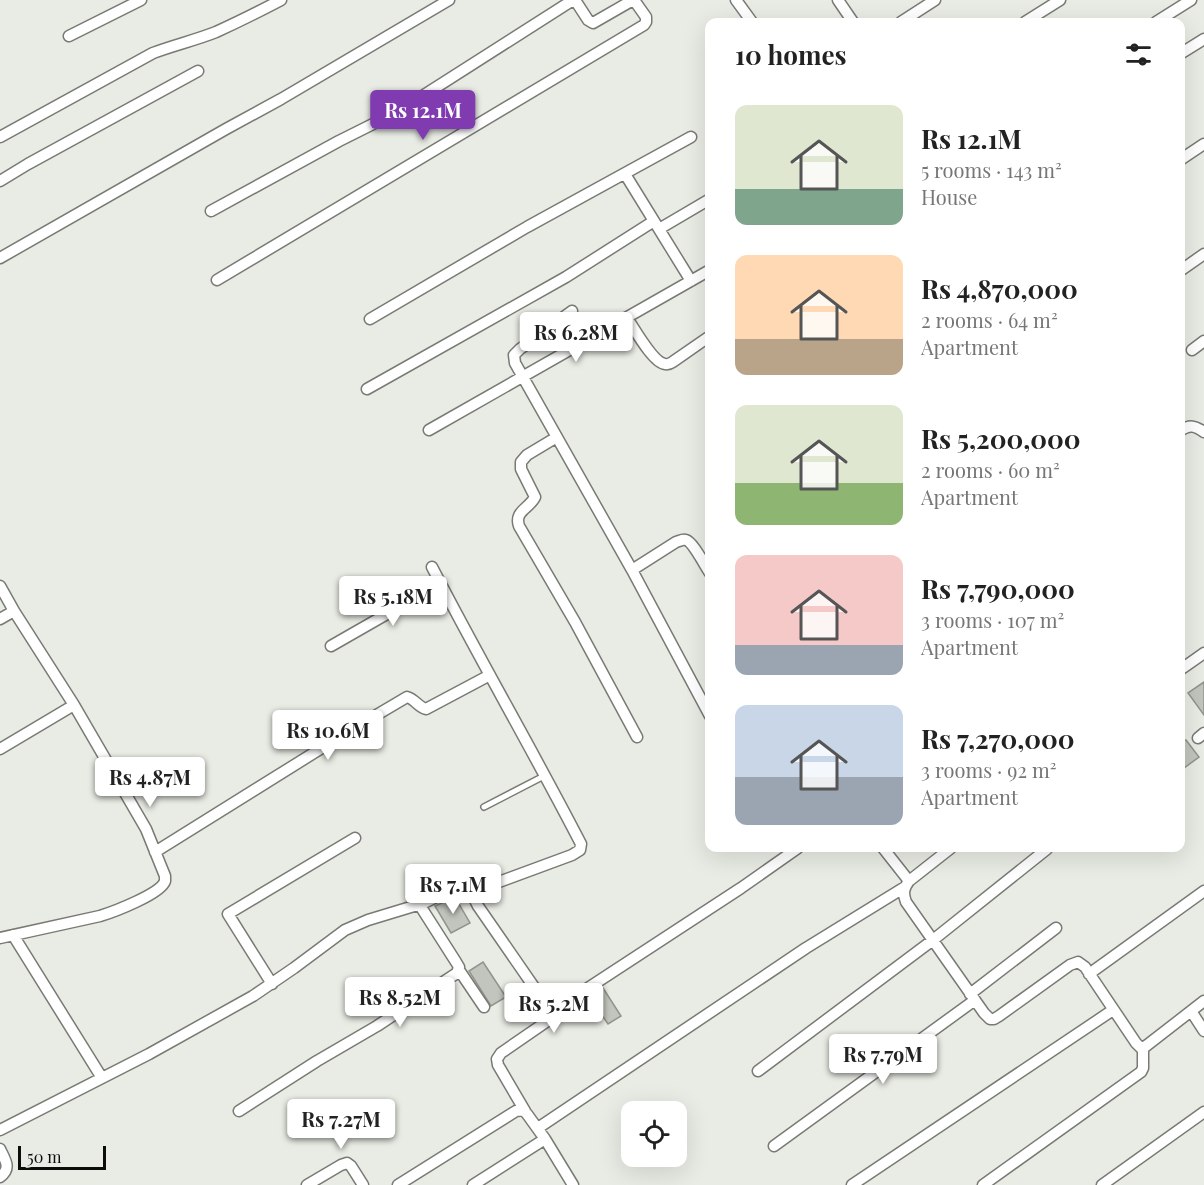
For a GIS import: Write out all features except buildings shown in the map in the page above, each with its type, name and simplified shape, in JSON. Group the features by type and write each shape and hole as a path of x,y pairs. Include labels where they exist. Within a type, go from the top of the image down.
{"street":[{"path":"69,36 141,0"},
{"path":"0,137 153,53 216,32 281,0"},
{"path":"0,258 281,99 449,0"},
{"path":"211,211 399,111 574,0 588,20 593,23 634,0 646,17 644,26 217,280"},
{"path":"736,0 749,18"},
{"path":"838,0 850,18"},
{"path":"907,18 935,0"},
{"path":"1031,18 1060,0"},
{"path":"1162,18 1191,0"},
{"path":"1185,51 1204,39"},
{"path":"0,181 198,71"},
{"path":"370,319 527,227 691,137"},
{"path":"1185,157 1201,147 1204,159"},
{"path":"625,174 690,281"},
{"path":"367,389 656,225 705,201"},
{"path":"1185,267 1204,254"},
{"path":"429,430 705,273"},
{"path":"572,311 516,352 515,363 705,697"},
{"path":"627,318 653,357 663,364 675,362 705,340"},
{"path":"1192,350 1204,341"},
{"path":"1185,428 1190,426 1196,427 1204,432"},
{"path":"557,437 527,455 520,462 521,469 535,497 520,513 517,521 637,736"},
{"path":"632,570 676,542 684,540 692,546 705,566"},
{"path":"0,1130 177,1039 272,984 345,930 368,920 419,904 458,886 477,890 580,850 581,844 545,775 432,567"},
{"path":"331,646 441,584"},
{"path":"0,586 74,705 146,829 165,876 165,882 160,887 135,903 100,916 0,938"},
{"path":"0,619 14,611"},
{"path":"1185,666 1204,653"},
{"path":"155,852 407,697 413,698 420,707 426,709 490,675"},
{"path":"0,749 74,705"},
{"path":"272,984 228,914 354,838"},
{"path":"585,990 792,852"},
{"path":"886,852 907,884"},
{"path":"538,1128 806,948 907,884 946,852"},
{"path":"758,1071 933,940 1043,852"},
{"path":"907,884 903,894 906,902 990,1019 994,1019 1074,963 1082,964 1138,1047 1143,1048"},
{"path":"470,890 478,906 552,1013 549,1020 501,1053 497,1059 498,1065 525,1112 538,1128 573,1185"},
{"path":"1089,974 1204,891"},
{"path":"419,904 484,1007"},
{"path":"774,1146 973,997 1056,928"},
{"path":"13,935 102,1078"},
{"path":"239,1111 377,1026 459,970"},
{"path":"1143,1048 1204,1001"},
{"path":"852,1185 1113,1010"},
{"path":"1191,1011 1204,1030"},
{"path":"983,1185 1139,1074 1143,1068 1143,1048"},
{"path":"398,1185 516,1111 521,1109 525,1112"},
{"path":"1102,1185 1204,1112"},
{"path":"473,1185 545,1139"},
{"path":"0,1149 7,1168 0,1177"},
{"path":"307,1185 347,1163 363,1185"}],"lane":[{"path":"484,807 545,775"}]}
